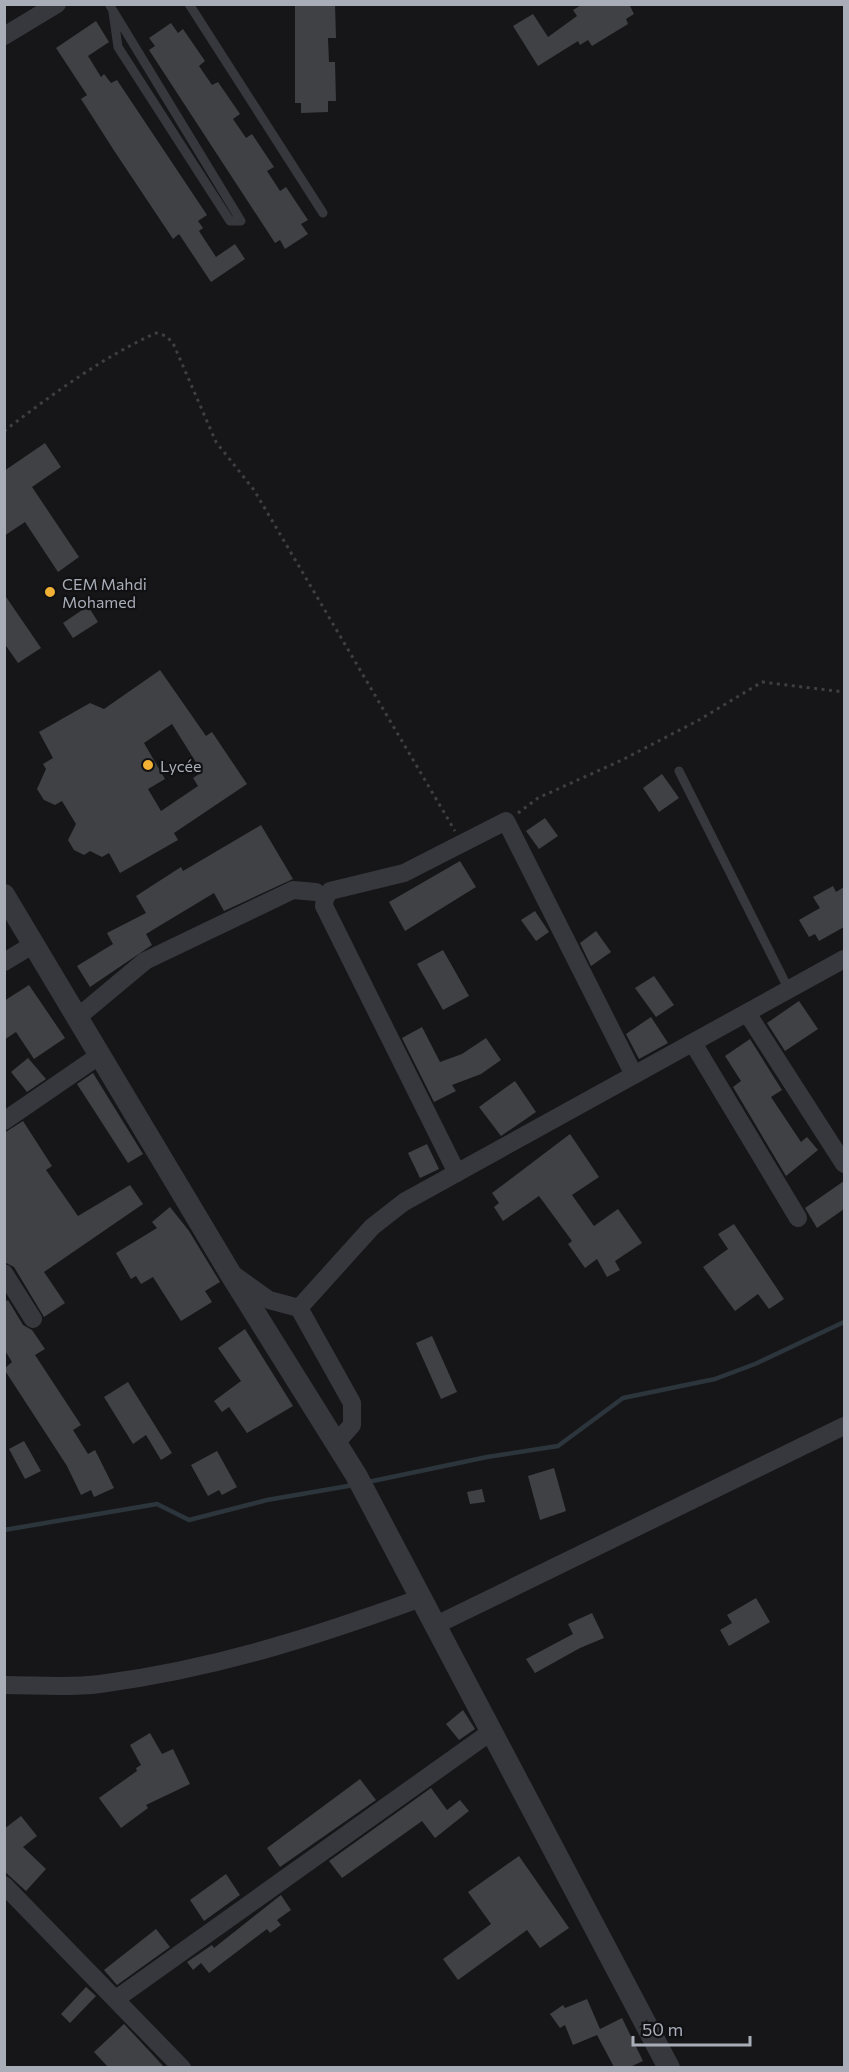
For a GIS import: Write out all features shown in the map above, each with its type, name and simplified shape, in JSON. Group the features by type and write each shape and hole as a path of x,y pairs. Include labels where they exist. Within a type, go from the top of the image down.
{"street":[{"path":"4,36 57,4"},
{"path":"457,1173 324,906 325,898 330,891 404,873 506,821 634,1075"},
{"path":"78,1017 145,961 293,890 316,892"},
{"path":"4,894 230,1273 360,1483 669,2067"},
{"path":"4,962 34,944"},
{"path":"299,1308 372,1227 404,1202 844,959"},
{"path":"747,1012 844,1164"},
{"path":"693,1043 798,1218"},
{"path":"4,1121 100,1055"},
{"path":"4,1273 33,1320"},
{"path":"230,1273 269,1300 299,1308 352,1403 352,1425 334,1444"},
{"path":"436,1625 844,1426"},
{"path":"4,1685 98,1684 210,1666 312,1638 422,1598"},
{"path":"116,1999 492,1731"},
{"path":"4,1885 182,2067"}],"lane":[{"path":"189,4 322,213"},
{"path":"111,8 241,221 230,221 118,47 111,8"},
{"path":"679,771 789,990"}],"path":[{"path":"4,431 65,385 128,346 156,333 173,343 216,442 254,490 462,843"},
{"path":"506,821 538,798 631,755 699,720 762,682 844,692"}],"building":[{"path":"295,4 335,4 336,38 328,38 329,62 335,62 336,101 328,101 328,112 301,113 301,103 295,103"},
{"path":"583,4 629,4 634,14 626,19 628,24 592,46 588,40 580,45 578,41 538,66 513,26 533,14 548,37 577,16 573,10"},
{"path":"96,21 109,42 88,56 101,77 104,74 111,83 117,80 207,215 198,221 203,228 199,231 216,257 235,244 245,259 211,282 179,234 173,239 115,152 81,99 87,95 56,48"},
{"path":"171,23 178,33 183,29 205,61 199,66 212,85 218,82 240,114 233,119 246,138 252,134 274,167 267,171 280,191 286,187 308,220 301,224 308,234 285,249 280,240 275,243 149,50 155,46 149,38"},
{"path":"45,443 61,467 32,487 79,557 58,572 25,522 4,536 4,471"},
{"path":"4,594 41,648 18,663 4,643"},
{"path":"88,606 98,622 73,638 63,623"},
{"path":"160,670 206,736 212,732 247,784 174,833 178,840 120,873 109,853 102,857 90,851 84,855 74,850 68,840 76,824 62,801 55,805 44,800 37,789 46,769 43,764 53,758 39,732 90,703 104,709","holes":["172,724 202,772 193,778 198,786 161,811 148,789 165,779 144,743"]},
{"path":"662,774 679,798 659,812 643,788"},
{"path":"545,818 558,836 539,849 526,831"},
{"path":"261,825 293,879 224,911 214,893 146,934 152,945 90,987 77,966 113,944 107,933 146,913 136,896 181,867 183,871"},
{"path":"460,861 476,887 405,931 389,902"},
{"path":"833,886 836,892 844,887 844,927 819,941 815,934 809,937 799,920 820,908 813,897"},
{"path":"535,911 549,932 536,941 521,920"},
{"path":"596,931 611,952 591,966 580,943"},
{"path":"443,950 469,996 443,1010 417,964"},
{"path":"654,976 674,1005 656,1017 635,988"},
{"path":"29,985 65,1038 34,1059 16,1032 4,1040 4,1001"},
{"path":"799,1001 818,1029 785,1051 767,1023"},
{"path":"651,1017 668,1043 639,1059 626,1034"},
{"path":"422,1027 440,1062 462,1054 486,1038 501,1060 481,1074 452,1085 456,1091 434,1102 402,1038"},
{"path":"750,1039 782,1090 771,1097 801,1142 807,1137 818,1150 786,1176 733,1087 741,1081 725,1056"},
{"path":"28,1058 46,1079 27,1092 11,1072"},
{"path":"93,1073 143,1154 128,1163 77,1084"},
{"path":"515,1081 536,1112 501,1136 479,1107"},
{"path":"23,1121 52,1166 46,1170 78,1216 130,1185 143,1204 44,1272 65,1303 44,1317 14,1267 4,1262 4,1133"},
{"path":"570,1134 599,1177 572,1195 594,1226 618,1209 642,1243 615,1261 620,1270 607,1277 597,1259 585,1268 568,1244 572,1241 539,1196 503,1221 494,1207 499,1203 492,1193"},
{"path":"427,1144 439,1169 420,1178 408,1153"},
{"path":"844,1181 844,1209 817,1228 805,1208"},
{"path":"170,1207 189,1231 220,1282 205,1291 212,1302 181,1321 153,1277 141,1284 136,1276 131,1279 116,1253 157,1228 152,1222"},
{"path":"734,1224 784,1299 769,1309 758,1294 735,1311 703,1267 728,1249 718,1234"},
{"path":"8,1300 23,1325 32,1330 45,1349 35,1355 81,1425 73,1430 88,1454 95,1450 114,1488 94,1497 91,1490 81,1495 67,1466 4,1369 12,1362 4,1349 4,1302"},
{"path":"245,1329 293,1406 247,1433 229,1407 222,1412 214,1401 241,1381 218,1348"},
{"path":"432,1336 457,1392 441,1399 416,1343"},
{"path":"128,1382 172,1453 161,1460 146,1435 133,1444 104,1397"},
{"path":"24,1441 41,1471 25,1479 9,1449"},
{"path":"217,1451 237,1487 222,1495 219,1490 208,1496 191,1465"},
{"path":"554,1468 566,1511 540,1520 528,1476"},
{"path":"482,1489 485,1502 470,1504 467,1492"},
{"path":"756,1598 770,1622 729,1646 720,1630 732,1623 727,1615"},
{"path":"592,1613 604,1638 580,1648 535,1673 526,1659 573,1634 568,1624"},
{"path":"463,1710 475,1729 459,1740 446,1724"},
{"path":"150,1733 162,1754 173,1749 190,1784 146,1805 148,1808 121,1828 99,1798 137,1771 136,1768 141,1765 130,1745"},
{"path":"360,1779 376,1800 280,1867 267,1848"},
{"path":"431,1788 447,1810 460,1800 469,1811 435,1838 422,1821 342,1878 329,1861"},
{"path":"21,1816 37,1836 23,1847 46,1869 26,1891 4,1871 4,1829"},
{"path":"519,1856 569,1928 540,1948 527,1930 458,1980 443,1959 491,1924 468,1892"},
{"path":"226,1874 240,1895 204,1921 190,1900"},
{"path":"281,1895 291,1910 277,1920 281,1925 270,1933 267,1929 209,1973 201,1963 193,1970 187,1962 212,1945 214,1948"},
{"path":"156,1929 170,1947 117,1985 104,1970"},
{"path":"86,1987 96,1996 70,2023 61,2014"},
{"path":"587,1999 600,2029 622,2018 643,2061 630,2067 614,2067 597,2035 573,2045 565,2025 560,2028 550,2014 563,2005 565,2008"},
{"path":"124,2024 164,2067 108,2067 94,2052"}],"waterway":[{"path":"368,1482 487,1457 558,1446 623,1398 715,1379 755,1364 844,1322"},
{"path":"4,1530 157,1504 189,1520 267,1500 354,1485"}],"place":[{"name":"CEM Mahdi Mohamed","path":"50,592"},
{"name":"Lycée","path":"148,765"}]}
